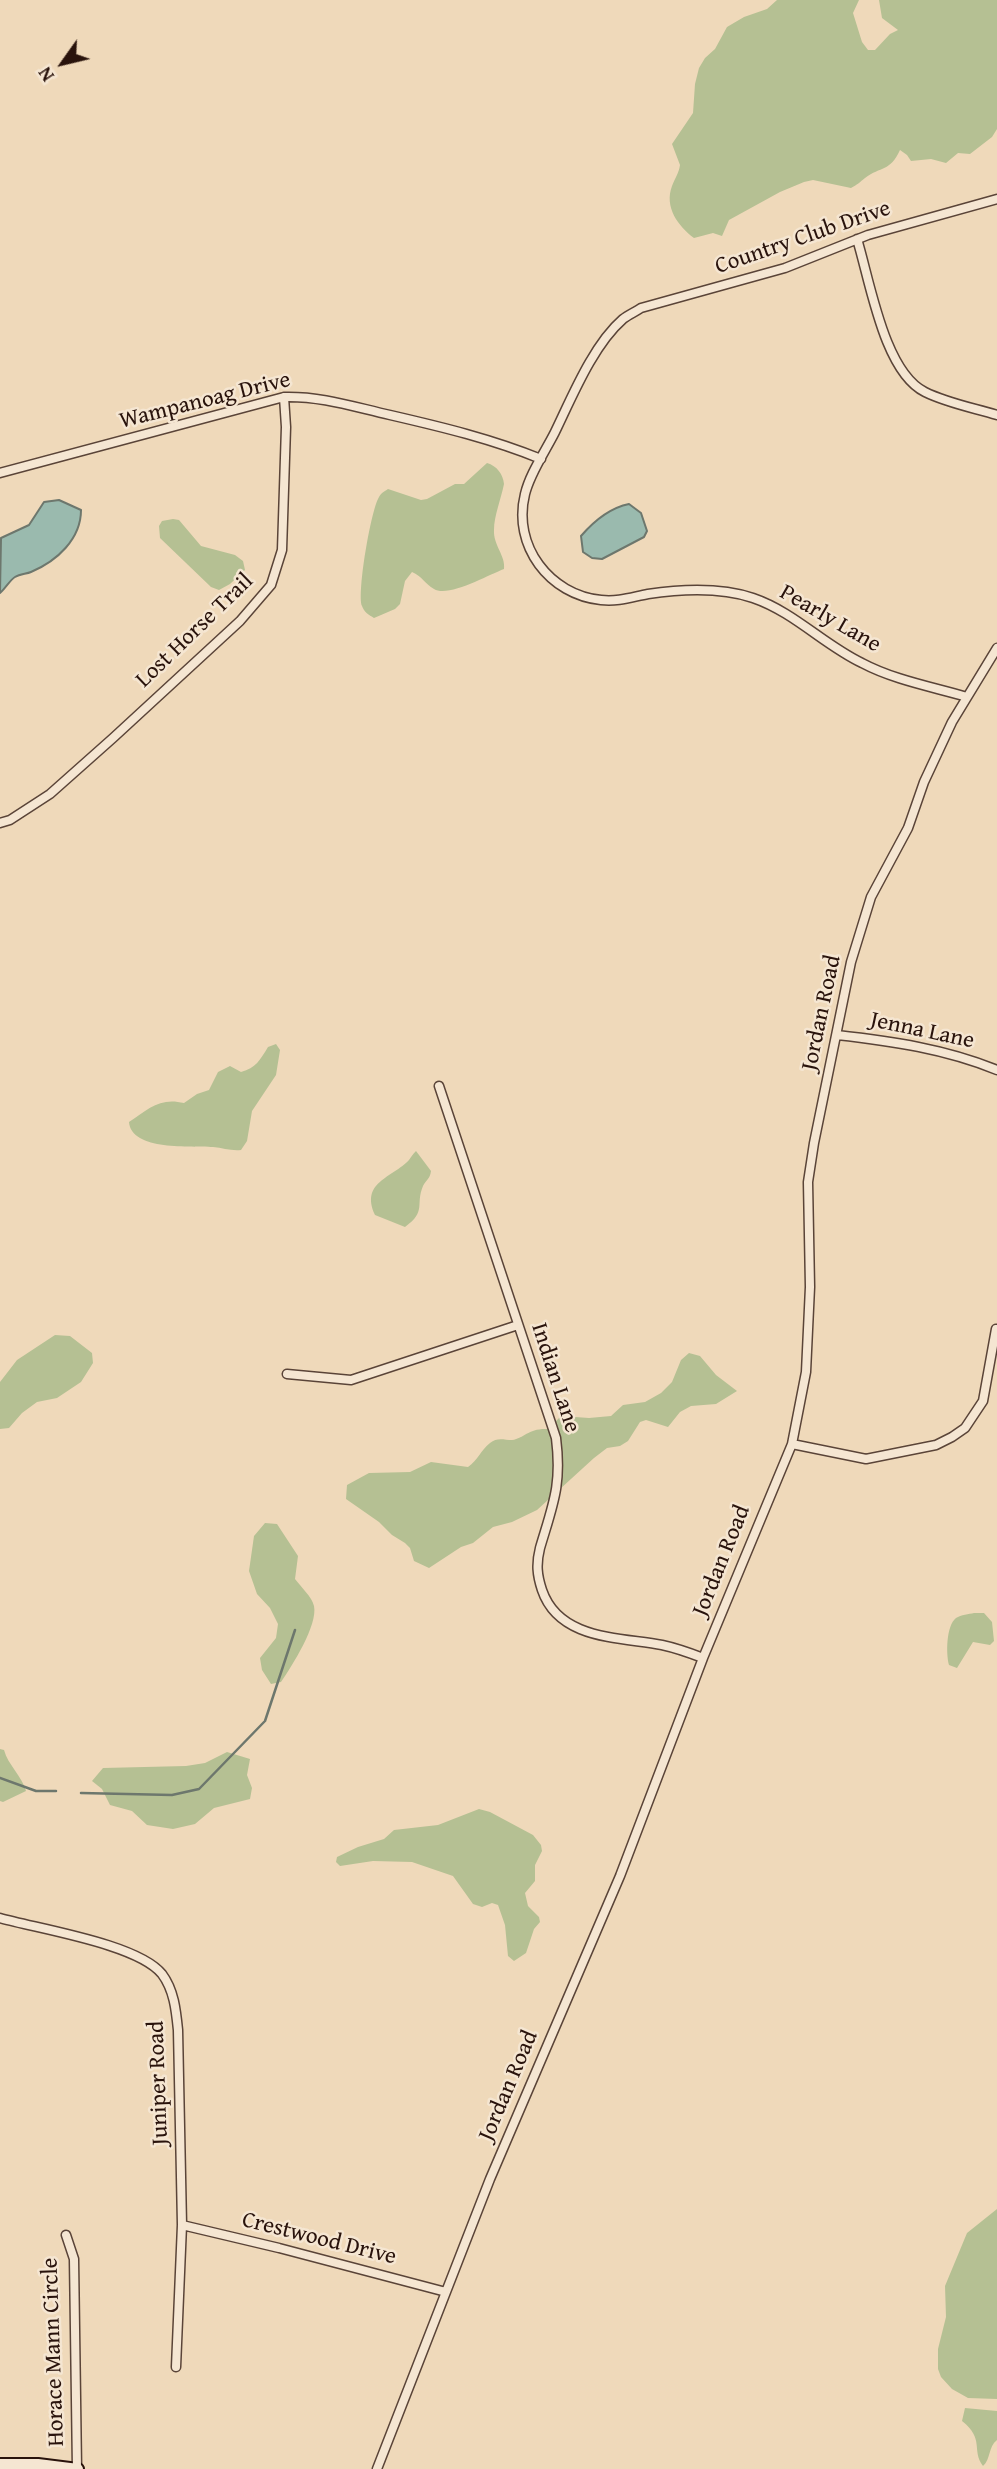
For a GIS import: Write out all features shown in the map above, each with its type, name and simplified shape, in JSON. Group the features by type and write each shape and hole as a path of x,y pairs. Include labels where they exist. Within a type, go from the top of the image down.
{"main road":[{"path":"0,2464 38,2464 77,2469"}],"street":[{"name":"Country Club Drive","path":"623,319 641,308 785,268 838,244 925,217 997,199"},
{"path":"858,239 888,347 906,379 935,397 997,415"},
{"name":"Pearly Lane","path":"623,319 596,355 525,494 523,514 526,539 543,571 569,591 602,600 623,600 677,590 743,596 786,614 862,664 967,697"},
{"name":"Wampanoag Drive","path":"0,473 284,397 306,396 362,407 480,437 541,459"},
{"name":"Lost Horse Trail","path":"0,823 10,820 50,794 123,730 240,621 271,585 282,550 286,427 284,397"},
{"name":"Jordan Road","path":"377,2469 490,2179 620,1876 703,1658 792,1444 806,1372 810,1287 808,1182 851,962 871,897 908,828 924,782 952,722 997,648"},
{"name":"Jenna Lane","path":"837,1035 898,1042 974,1060 997,1070"},
{"name":"Indian Lane","path":"439,1086 556,1437 559,1458 556,1500 540,1551 536,1575 544,1598 565,1622 574,1627 596,1635 664,1646 703,1658"},
{"path":"286,1374 351,1380 518,1325"},
{"path":"792,1444 866,1460 936,1445 952,1437 965,1428 983,1401 996,1329"},
{"name":"Juniper Road","path":"0,1919 105,1945 145,1959 160,1971 169,1984 176,2007 178,2030 182,2225 176,2367"},
{"name":"Crestwood Drive","path":"182,2225 446,2292"},
{"name":"Horace Mann Circle","path":"66,2235 74,2259 77,2469"}],"green space":[{"path":"777,0 859,0 853,13 862,42 868,50 875,50 890,34 898,30 882,18 879,0 997,0 997,129 992,137 970,154 958,153 946,163 931,159 911,161 900,150 893,162 851,188 813,180 804,182 729,220 722,236 713,233 694,238 678,222 671,209 670,194 680,165 672,144 693,113 699,68 715,49 727,27 744,17 767,9"},
{"path":"487,463 499,471 504,484 494,530 504,569 449,591 434,589 412,572 405,581 400,604 374,618 362,606 361,585 369,534 380,495 388,489 421,500 427,499 455,484 464,484"},
{"path":"179,520 201,546 235,555 243,561 245,570 219,590 211,587 160,538 159,526 162,521"},
{"path":"276,1044 280,1050 276,1075 252,1111 247,1141 241,1150 164,1145 140,1138 132,1131 129,1122 148,1109 161,1103 184,1103 209,1090 218,1072 230,1066 241,1072 246,1070 257,1063 268,1047"},
{"path":"416,1151 431,1171 423,1186 416,1217 405,1227 375,1215 371,1204 372,1195 380,1182 409,1160"},
{"path":"55,1335 70,1336 92,1353 93,1363 81,1382 57,1398 37,1402 22,1413 9,1428 0,1429 0,1382 17,1360"},
{"path":"689,1353 700,1356 716,1375 737,1391 716,1404 691,1406 680,1412 668,1427 646,1420 640,1422 628,1441 620,1446 607,1448 537,1510 512,1522 493,1527 473,1543 461,1547 429,1568 414,1561 410,1548 405,1543 346,1499 347,1485 369,1473 410,1472 431,1462 468,1467 495,1440 512,1440 536,1430 548,1429 561,1416 611,1416 623,1405 645,1402 661,1393 672,1382 681,1360"},
{"path":"265,1523 277,1524 298,1556 295,1579 314,1606 312,1624 297,1656 281,1682 271,1684 262,1670 260,1658 276,1638 278,1624 270,1608 257,1594 249,1571 254,1536"},
{"path":"984,1613 992,1622 994,1641 990,1645 973,1642 957,1668 949,1665 947,1654 950,1627 956,1618"},
{"path":"0,1749 4,1750 26,1791 3,1802 0,1801"},
{"path":"227,1752 250,1759 247,1775 252,1788 250,1799 214,1808 195,1824 173,1829 147,1825 132,1811 110,1805 102,1789 92,1781 103,1768 186,1766 205,1763"},
{"path":"479,1809 533,1835 541,1845 542,1851 535,1865 535,1881 525,1893 528,1906 539,1917 540,1922 534,1929 526,1953 514,1961 508,1956 505,1925 498,1905 492,1903 482,1907 473,1904 453,1876 412,1862 373,1861 340,1866 336,1862 337,1857 384,1839 394,1830 438,1825"},
{"path":"997,2209 997,2399 968,2398 952,2389 941,2377 938,2369 938,2349 946,2317 945,2286 967,2233"},
{"path":"965,2408 997,2411 997,2440 983,2466 976,2439 962,2421"}],"shaded area":[{"path":"59,500 81,510 80,521 72,539 50,562 15,577 0,593 1,538 29,525 44,502"},
{"path":"629,504 641,513 647,531 644,537 602,559 592,558 583,552 581,536 586,530 608,512"}],"waterway":[{"path":"81,1793 172,1795 199,1789 265,1721 295,1630"},
{"path":"0,1778 36,1791 56,1791"}]}
